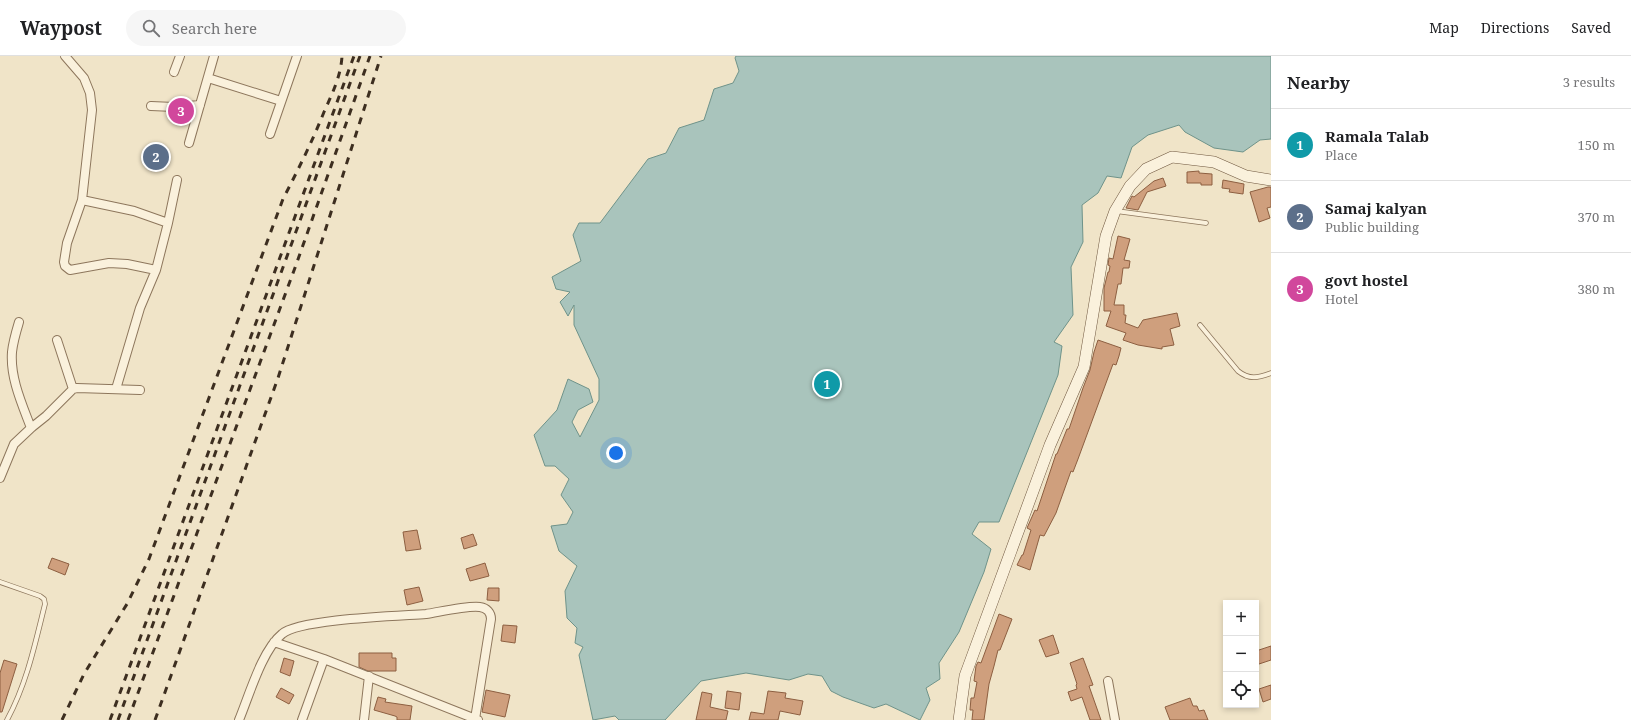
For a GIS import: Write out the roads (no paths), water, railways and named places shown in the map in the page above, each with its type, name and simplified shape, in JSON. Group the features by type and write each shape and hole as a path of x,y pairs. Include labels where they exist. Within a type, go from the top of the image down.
{"street":[{"path":"65,56 84,78 90,93 92,118 82,200 67,243 64,262 67,269 70,270 109,263 156,270"},
{"path":"174,72 180,56"},
{"path":"189,142 214,56"},
{"path":"270,134 297,56"},
{"path":"208,78 281,101"},
{"path":"150,106 174,107 200,105"},
{"path":"959,720 965,676 1050,445 1084,367 1106,236 1115,211 1130,186 1146,169 1172,157 1214,162 1246,176 1271,180"},
{"path":"116,389 140,308 156,270 177,180"},
{"path":"82,200 134,211 168,223"},
{"path":"20,322 13,345 12,364 16,384 31,428"},
{"path":"57,340 72,390"},
{"path":"0,478 11,449 18,439 46,416 72,390 77,388 140,390"},
{"path":"239,720 266,654 274,642 289,629 298,626 330,622 482,607 491,614 477,719 369,676 274,642"},
{"path":"302,720 324,659"},
{"path":"364,720 369,676"},
{"path":"1108,681 1115,720"}],"lane":[{"path":"1115,211 1206,223"},
{"path":"1200,325 1243,375 1254,378 1271,373"},
{"path":"0,582 40,596 44,599 45,604 35,650 16,704 7,720"}],"water":[{"path":"736,56 1271,56 1271,139 1260,140 1243,152 1214,148 1185,132 1179,125 1148,135 1132,147 1121,178 1107,176 1098,193 1082,205 1083,242 1071,267 1073,315 1054,342 1062,346 1058,375 999,522 979,522 972,534 991,549 984,572 959,632 939,663 940,679 926,688 930,700 920,720 886,704 874,708 843,697 831,691 822,676 808,674 789,680 746,673 701,681 665,720 619,720 615,716 593,720 579,655 583,647 575,643 577,628 567,618 565,591 577,566 559,551 551,526 567,524 573,512 561,495 569,479 555,466 545,466 534,435 557,410 568,379 589,389 593,402 578,410 572,422 580,437 599,400 599,379 574,325 574,305 568,316 560,302 570,292 556,289 552,277 581,261 573,235 579,223 600,223 648,159 666,153 679,128 704,120 714,89 733,83 739,71 735,58"}],"railway":[{"path":"62,720 84,674 127,604 149,559 283,199 310,145 336,85 342,56"},
{"path":"110,720 354,56"},
{"path":"118,720 360,56"},
{"path":"128,720 296,265 370,56"},
{"path":"155,720 278,378 381,56"}],"place":[{"name":"govt hostel","path":"181,111"},
{"name":"Samaj kalyan","path":"156,157"},
{"name":"Ramala Talab","path":"827,384"}]}
